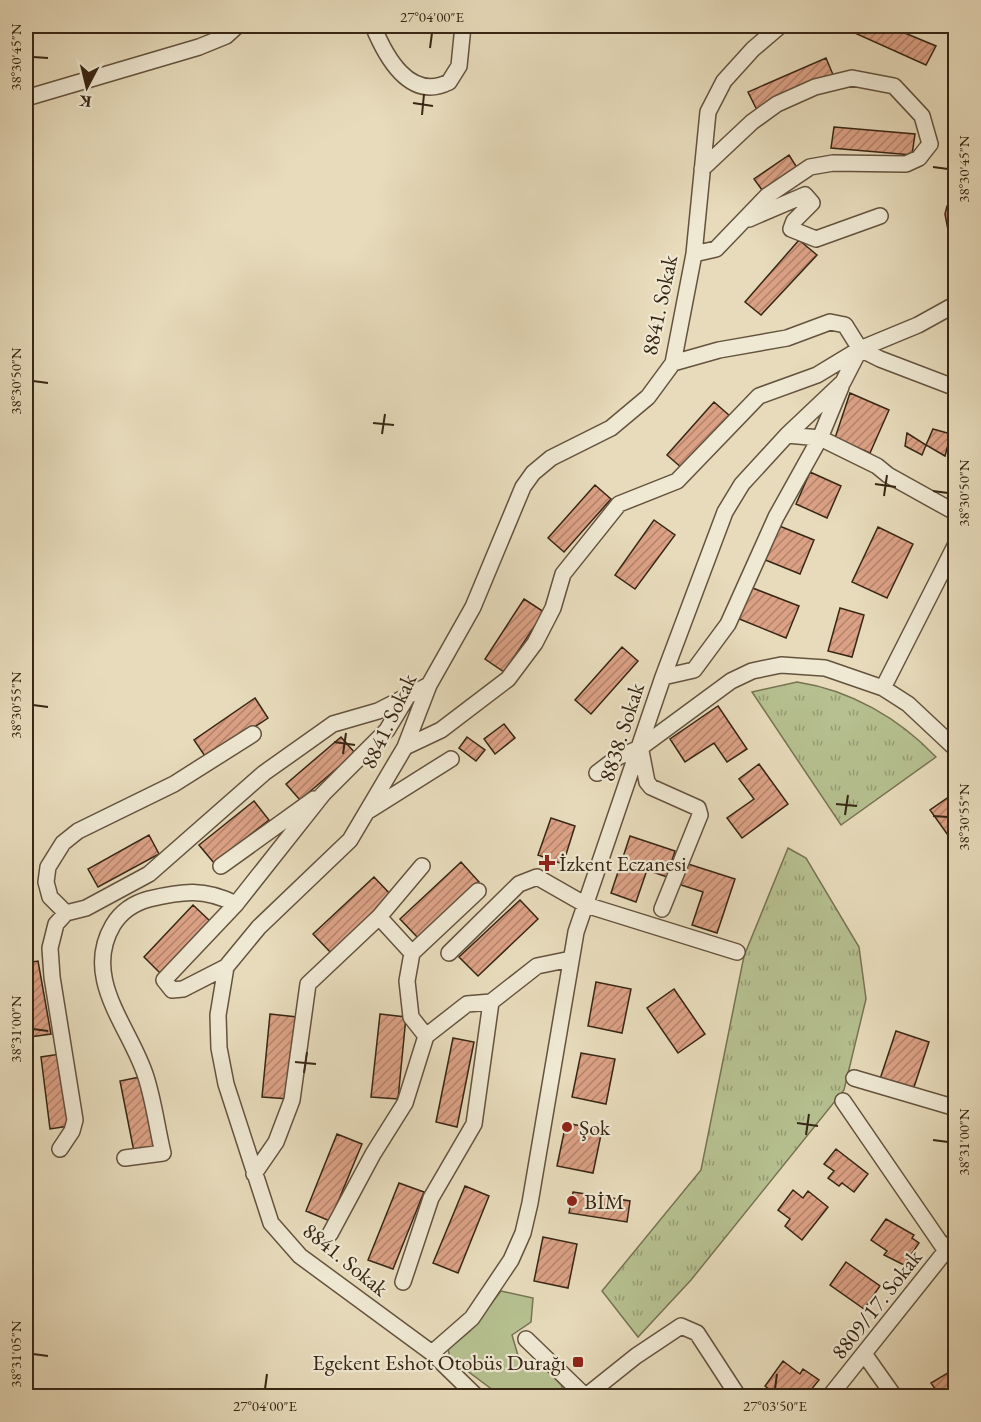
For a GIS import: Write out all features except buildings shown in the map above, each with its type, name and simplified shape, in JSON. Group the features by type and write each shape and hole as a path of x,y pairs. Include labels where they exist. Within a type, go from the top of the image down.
{"street":[{"path":"26,98 199,48 226,36 237,26"},
{"path":"373,26 385,55 400,73 429,87 449,82 459,66 463,26"},
{"name":"8841. Sokak","path":"476,1396 432,1353 300,1256 272,1223 226,1084 219,1048 218,1015 226,967 259,927 350,840 405,747 429,685 473,607 523,487 533,473 550,458 611,429 648,397 673,363 694,254 708,112 724,81 753,49 780,26"},
{"path":"694,254 716,249 767,196 810,167 833,164 906,164 919,158 930,144 922,116 894,86 852,78 815,87 777,104 752,122 702,169"},
{"path":"740,224 805,195 812,203 794,221 791,229 804,236 816,239 880,216"},
{"path":"405,747 441,730 508,679 535,643 553,608 563,574 619,504 678,481 759,396 817,375 860,349 910,329 956,304"},
{"path":"673,363 719,350 788,338 830,322 845,325 860,349 880,360 956,388"},
{"name":"8838. Sokak","path":"432,1353 472,1318 511,1260 523,1233 576,932 663,677 725,512 742,484 787,435 843,382 860,349"},
{"path":"663,677 694,670 728,624 776,517 820,438 843,382"},
{"path":"787,435 820,438 878,466 888,475 951,510"},
{"path":"883,688 956,544"},
{"path":"597,773 618,757 640,748 731,681 752,671 781,665 825,668 883,688 908,704 955,749"},
{"path":"60,1149 72,1131 75,1120 52,977 50,948 54,930 66,913 86,908 149,874 264,773 333,724 378,711 429,685"},
{"path":"226,967 183,989 172,990 164,980 237,904 323,794 387,730 407,697"},
{"path":"66,913 50,897 46,882 48,867 63,843 78,831 174,784 253,734"},
{"path":"640,748 647,782 651,787 698,808 700,815 662,909"},
{"path":"367,811 451,759"},
{"path":"221,866 323,794"},
{"path":"254,1174 276,1142 292,1100 308,984 379,917 422,866"},
{"path":"449,953 519,884 530,879 543,879 586,905 737,952"},
{"path":"426,1036 411,1017 407,981 412,953 478,891"},
{"path":"125,1158 163,1153 146,1077 120,1022 100,969 107,935 117,919 136,903 171,894 214,892 237,904"},
{"path":"379,917 412,953"},
{"path":"330,1234 373,1154 405,1103 426,1036 467,1004 491,1002 537,966 571,959"},
{"path":"403,1282 431,1198 474,1124 491,1002"},
{"path":"854,1078 956,1108"},
{"path":"843,1101 946,1251"},
{"name":"8809/17. Sokak","path":"830,1396 865,1355 956,1238"},
{"path":"526,1339 586,1396 636,1356 681,1326 697,1333 738,1396"},
{"path":"865,1355 894,1396"}],"green space":[{"path":"797,682 836,692 873,708 906,730 936,757 841,825 752,692"},
{"path":"788,848 806,858 859,947 866,999 844,1090 691,1280 638,1337 602,1291 701,1170 744,956"},
{"path":"501,1291 533,1298 531,1322 512,1335 519,1359 540,1362 562,1386 562,1396 501,1396 450,1358 448,1349 470,1331"}],"place":[{"name":"İzkent Eczanesi","path":"547,863"},
{"name":"Şok","path":"567,1127"},
{"name":"BİM","path":"572,1201"},
{"name":"Egekent Eshot Otobüs Durağı","path":"578,1362"}]}
